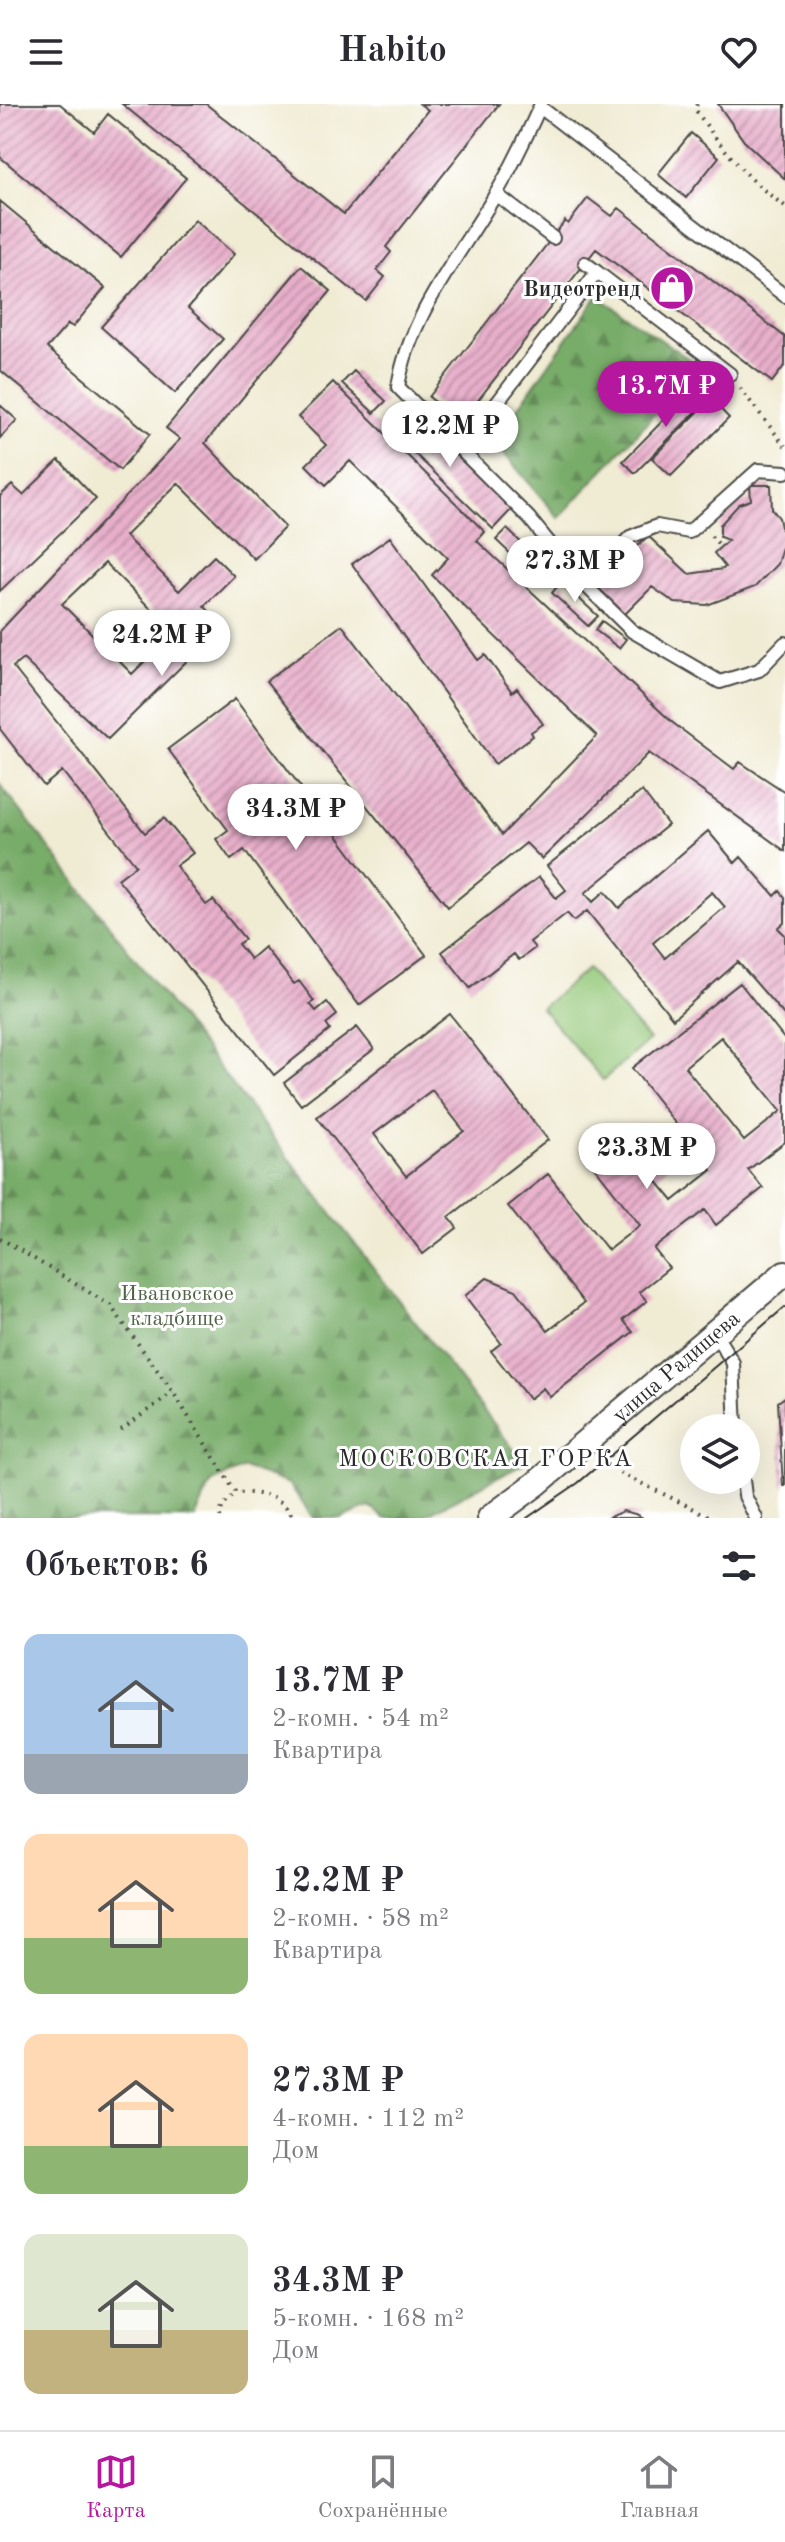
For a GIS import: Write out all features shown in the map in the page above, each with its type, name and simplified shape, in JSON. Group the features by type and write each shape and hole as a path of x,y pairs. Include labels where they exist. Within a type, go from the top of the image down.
{"street":[{"name":"улица Радищева","path":"490,1518 536,1484 785,1273"}],"lane":[{"path":"785,296 540,106 496,194 416,326 403,357 398,387 529,518 578,578 632,631 720,682 759,670 785,643"},
{"path":"496,194 553,238"},
{"path":"585,263 730,374"},
{"path":"468,441 597,272"},
{"path":"578,578 597,572 630,537 657,526 689,532 758,470 785,472"},
{"path":"714,1332 733,1363 735,1414"},
{"path":"745,1494 756,1518"}],"path":[{"path":"697,104 695,109 724,153 761,190 785,206"},
{"path":"730,374 785,446"},
{"path":"715,540 721,547"},
{"path":"0,1238 110,1305 173,1392 236,1493"},
{"path":"121,1430 173,1392"},
{"path":"620,1473 713,1518"},
{"path":"220,1518 222,1507 236,1493 258,1492 277,1500 293,1518"}],"green space":[{"path":"597,296 699,366 559,518 494,442"},
{"name":"Ивановское кладбище","path":"0,784 524,1463 420,1518 384,1518 370,1507 341,1518 313,1518 289,1484 244,1468 212,1482 195,1518 0,1518"},
{"path":"587,969 649,1040 603,1080 541,1008"}],"building":[{"path":"0,104 60,104 94,132 108,114 186,178 121,257 0,157"},
{"path":"122,104 206,104 344,214 428,110 420,104 499,104 386,247 391,252 377,270 385,277 366,301"},
{"path":"718,104 785,104 785,179 744,141"},
{"path":"691,133 719,157 686,198 658,174"},
{"path":"588,198 612,216 619,208 785,337 785,365 772,382 596,249 461,422 429,397 565,221 568,224"},
{"path":"0,201 105,288 73,327 68,324 47,348 150,434 120,470 0,370"},
{"path":"195,220 234,254 188,308 223,339 175,393 101,327"},
{"path":"301,266 331,291 205,443 285,527 254,559 178,483 125,536 179,591 214,556 234,576 204,606 223,625 108,739 23,659 13,667 145,833 164,818 193,853 176,866 206,905 213,900 245,939 238,944 250,959 264,947 294,984 299,981 314,1001 310,1004 316,1011 327,1002 337,1015 326,1024 330,1030 274,1075 118,879 136,865 62,771 44,786 0,729 0,631 180,439 166,428","holes":["105,563 174,632 132,674 62,604"]},
{"path":"354,371 386,401 374,413 342,383"},
{"path":"333,382 485,532 477,541 673,723 734,769 740,762 785,792 785,851 649,753 542,859 526,843 448,907 266,681 342,625 502,835 597,736 432,575 448,558 350,461 326,485 306,465 326,445 298,417"},
{"path":"698,385 710,397 635,473 623,461"},
{"path":"711,399 729,418 671,476 652,458"},
{"path":"0,405 17,420 0,438"},
{"path":"408,409 512,509 493,529 389,429"},
{"path":"59,460 96,499 0,591 0,496 12,485 23,495"},
{"path":"750,485 771,485 772,509 779,518 784,541 777,564 755,587 707,605 675,603 652,587 625,614 596,586 648,536 689,574 723,569 725,567 714,553 728,540 720,537 720,525 739,504 751,500"},
{"path":"507,529 550,570 539,581 496,540"},
{"path":"390,537 478,660 485,655 512,692 517,688 543,724 531,732 533,736 495,764 352,564"},
{"path":"561,582 598,616 588,626 552,593"},
{"path":"602,621 626,639 619,648 595,630"},
{"path":"235,699 426,955 359,1005 244,850 231,860 216,839 228,830 168,749"},
{"path":"642,791 668,825 585,893 593,902 605,891 619,908 708,831 735,863 741,857 775,896 780,891 785,897 785,922 778,928 785,935 785,1016 738,962 673,1019 587,911 574,921 567,913 530,942 535,948 519,960 514,954 470,988 442,952 539,877 556,898 566,890 547,866","holes":["712,892 725,907 665,958 653,943"]},
{"path":"740,983 785,1040 785,1142 748,1170 763,1188 716,1225 705,1210 654,1249 669,1268 639,1292 647,1301 623,1320 633,1332 550,1397 543,1388 529,1399 491,1351 501,1343 465,1296 487,1278 516,1290 548,1331 584,1303 508,1206 548,1174 608,1250 640,1225 581,1150 613,1125 645,1165 658,1155 668,1167 654,1178 673,1201 712,1170 632,1068","holes":["721,1037 781,1111 744,1141 685,1067"]},
{"path":"450,1014 548,1140 449,1217 457,1228 423,1254 317,1117","holes":["432,1090 464,1131 406,1176 374,1134"]},
{"path":"357,1027 374,1049 301,1105 284,1083"},
{"path":"785,1397 785,1486 783,1486 778,1402"},
{"path":"623,1511 635,1514 643,1518 607,1518"}],"tram line":[{"path":"527,1518 578,1483 785,1307"}],"place":[{"name":"Видеотренд","path":"672,288"}],"district":[{"name":"МОСКОВСКАЯ ГОРКА","path":"486,1458"}]}
